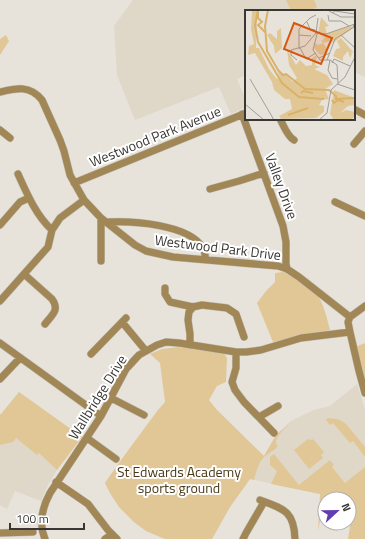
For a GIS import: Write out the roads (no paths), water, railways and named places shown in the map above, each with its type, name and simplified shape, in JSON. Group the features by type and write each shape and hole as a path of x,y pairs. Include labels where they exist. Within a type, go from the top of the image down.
{"street":[{"name":"Westwood Park Drive","path":"0,92 16,88 30,90 38,95 42,100 60,140 70,175 84,200 101,218 108,222 135,245 146,251 173,257 287,268 350,317"},
{"path":"355,109 365,114"},
{"name":"Westwood Park Avenue","path":"74,183 244,113"},
{"name":"Valley Drive","path":"246,120 283,226 286,242 287,268"},
{"path":"281,120 288,134 294,140"},
{"path":"0,130 11,139"},
{"path":"354,144 365,131"},
{"path":"210,189 264,173"},
{"path":"18,174 29,198 40,216 52,230"},
{"path":"0,225 20,202 29,198"},
{"path":"2,296 48,247 52,230 60,218 84,200"},
{"path":"335,202 365,216"},
{"path":"101,218 101,261"},
{"path":"108,222 147,223 180,232 193,238 200,244 205,253 206,260"},
{"path":"24,274 56,303 55,311 45,324"},
{"path":"165,288 165,294 170,302 193,307 202,305 216,306 227,308 232,311 236,314 244,337"},
{"path":"365,306 350,317 348,322 365,393"},
{"path":"190,345 188,320 189,312 193,307"},
{"path":"91,354 124,320 146,351"},
{"name":"Wallbridge Drive","path":"45,539 41,529 41,519 48,496 101,416 126,369 139,355 157,345 166,342 236,352 246,352 260,350 300,338 350,332"},
{"path":"0,343 101,416"},
{"path":"236,352 236,368 233,378 233,386 241,398 274,433"},
{"path":"0,379 20,358"},
{"path":"111,398 145,415"},
{"path":"259,417 278,406"},
{"path":"87,438 116,459"},
{"path":"56,482 88,504 115,536 105,539"},
{"path":"243,539 262,501 279,507 288,514 293,523 295,539"},
{"path":"0,533 33,532"}],"park label":[{"name":"St Edwards Academy sports ground","path":"179,480"}]}
